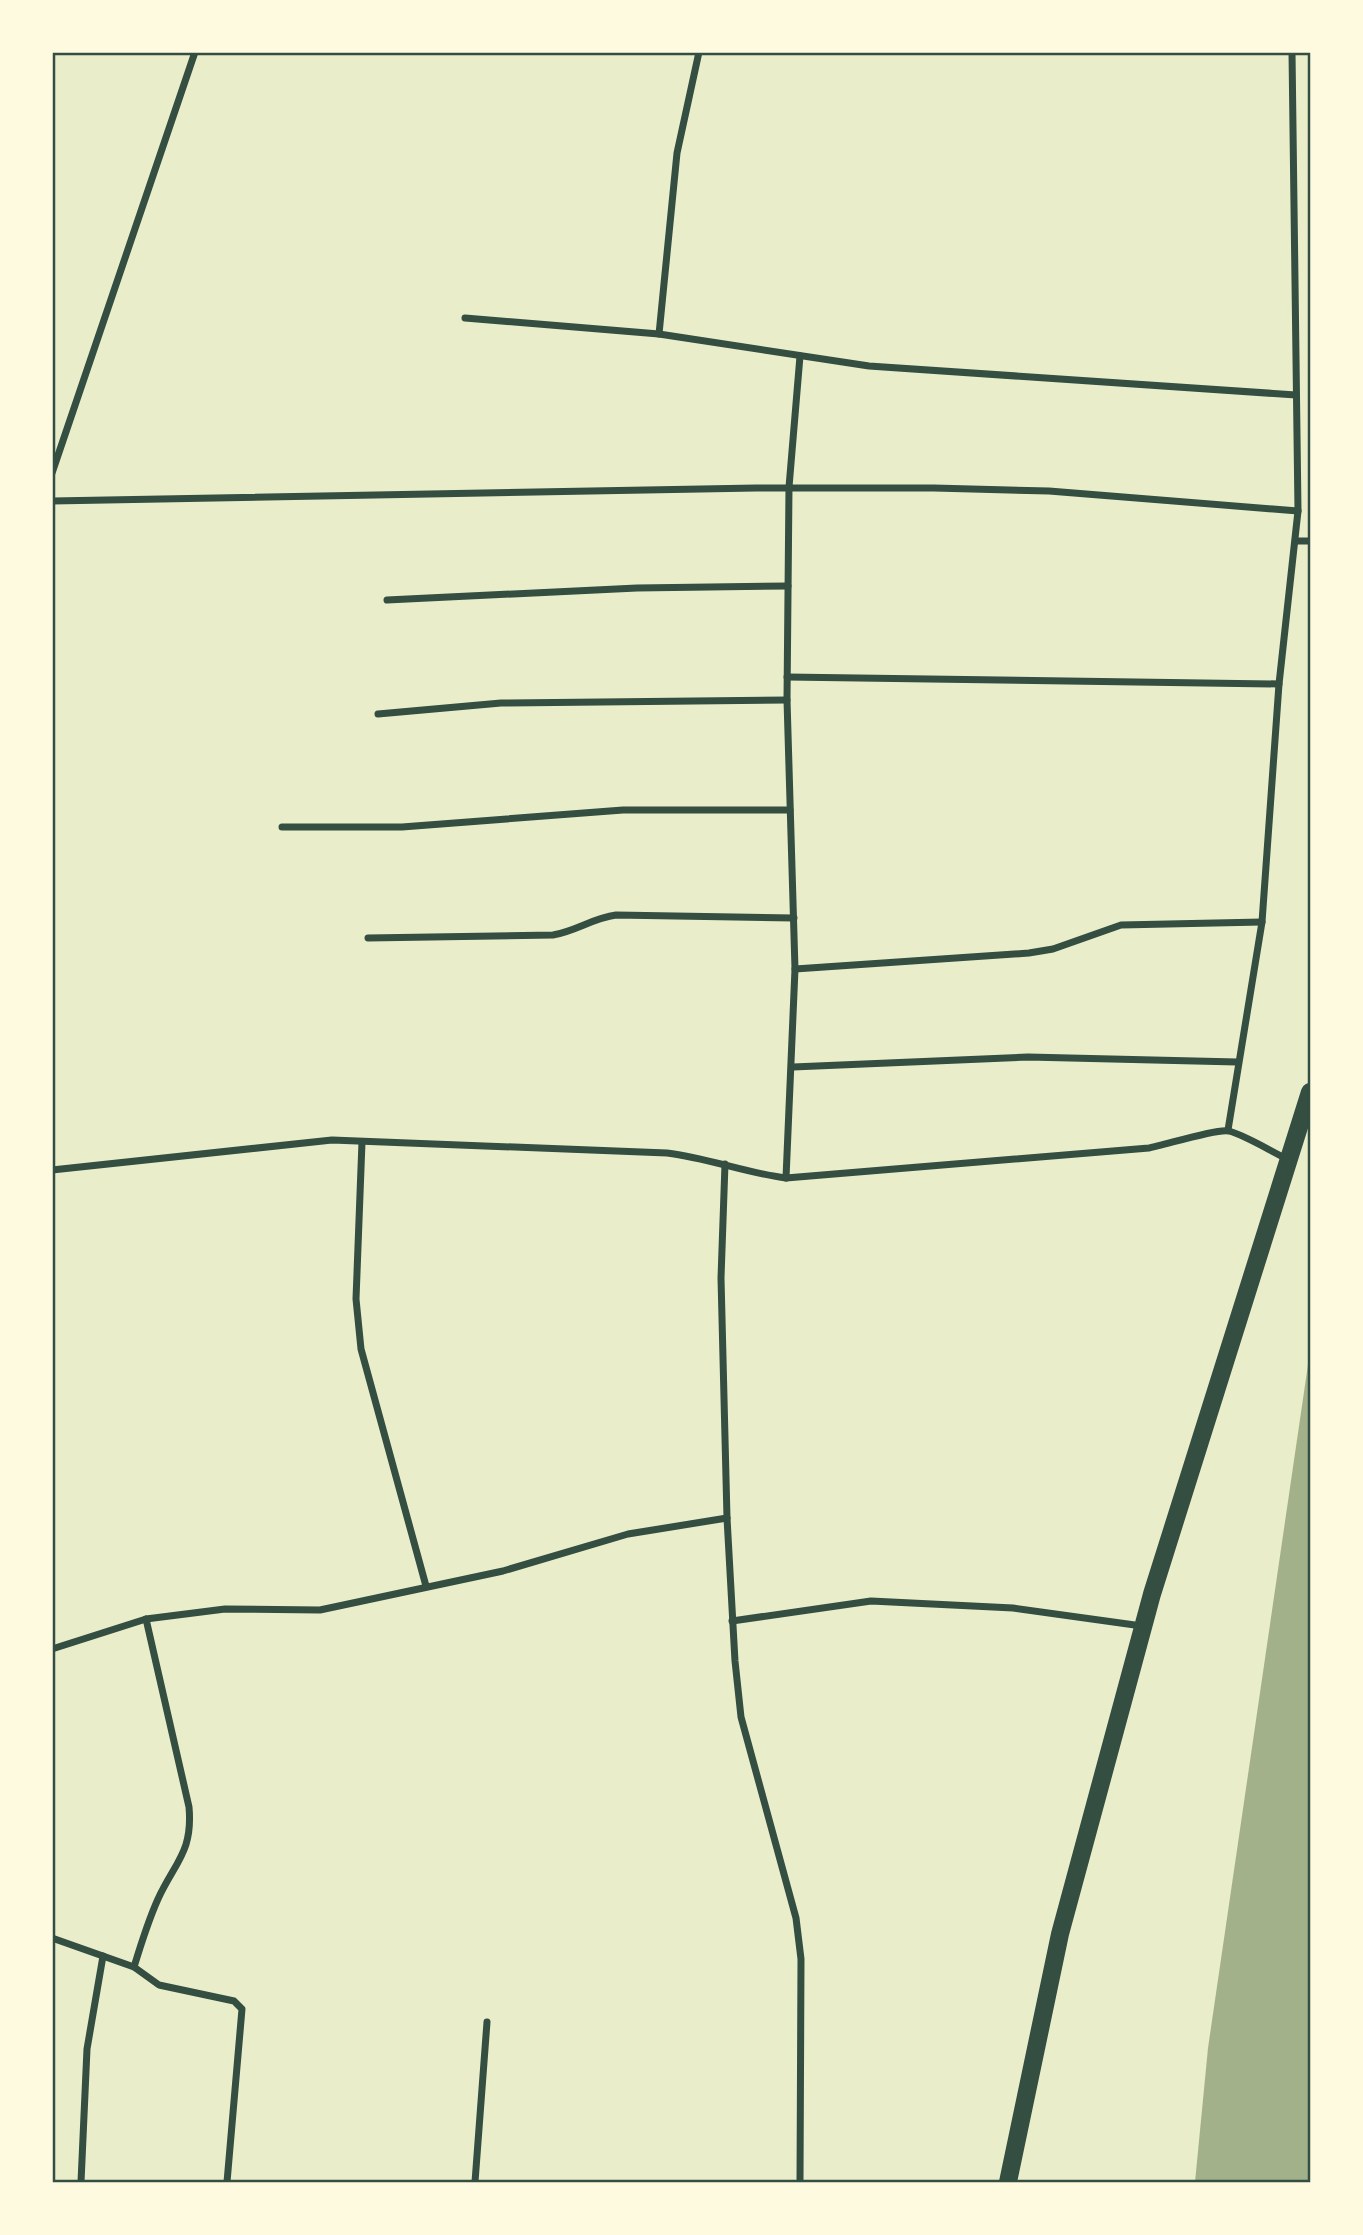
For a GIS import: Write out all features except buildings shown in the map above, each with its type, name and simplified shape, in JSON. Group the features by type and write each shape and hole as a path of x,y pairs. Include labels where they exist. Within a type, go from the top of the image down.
{"main road":[{"path":"1008,2182 1060,1934 1143,1626 1311,1092"}],"street":[{"path":"52,473 195,52"},
{"path":"659,334 677,153 699,52"},
{"path":"1228,1130 1262,922 1279,684 1298,511 1292,52"},
{"path":"465,318 659,334 869,366 1296,395"},
{"path":"786,1178 793,1067 795,969 787,700 789,487 800,356"},
{"path":"52,501 789,487 1049,491 1298,511"},
{"path":"1296,541 1311,541"},
{"path":"387,600 638,588 788,586"},
{"path":"787,677 1279,684"},
{"path":"378,714 514,703 787,700"},
{"path":"282,827 402,827 623,810 790,810"},
{"path":"368,938 553,935 570,932 596,918 616,915 794,918"},
{"path":"795,969 1029,953 1053,949 1121,925 1262,922"},
{"path":"793,1067 1028,1057 1237,1062"},
{"path":"52,1170 301,1141 667,1153 725,1164 761,1175 786,1178 1149,1148 1181,1142 1211,1131 1228,1130 1289,1160"},
{"path":"362,1142 356,1299 359,1338 426,1586"},
{"path":"725,1164 721,1278 732,1621 741,1717 796,1918 801,1959 800,2182"},
{"path":"52,1648 146,1619 225,1609 320,1610 503,1571 628,1534 727,1518"},
{"path":"732,1621 871,1601 1013,1608 1143,1626"},
{"path":"134,1967 152,1912 183,1859 191,1829 189,1807 146,1619"},
{"path":"52,1938 134,1967 159,1984 234,2001 242,2009 227,2182"},
{"path":"81,2182 87,2049 103,1956"},
{"path":"475,2182 486,2022"}],"shaded area":[{"path":"1310,1351 1310,2182 1195,2182 1208,2048"}]}
